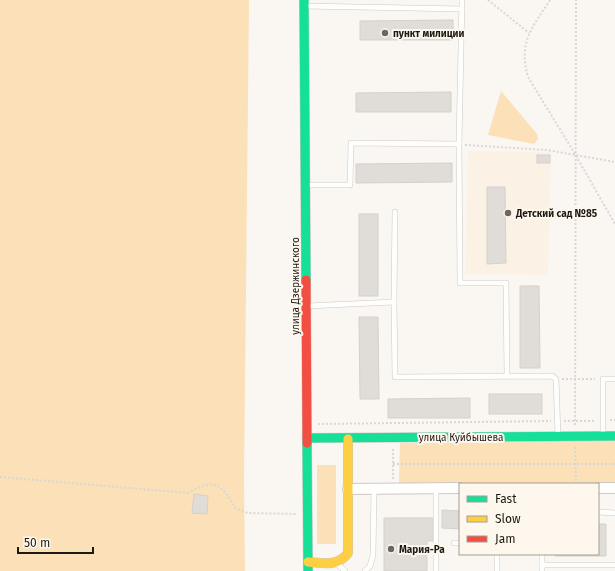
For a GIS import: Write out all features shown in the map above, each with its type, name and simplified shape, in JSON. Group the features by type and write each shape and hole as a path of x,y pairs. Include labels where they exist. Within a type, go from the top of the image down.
{"main road":[{"name":"улица Дзержинского","path":"304,3 308,567"},
{"name":"улица Куйбышева","path":"307,438 348,439 615,436"},
{"path":"308,567 337,563 345,559 348,553 348,439"}],"street":[{"path":"348,489 459,488"},
{"path":"599,488 615,488"}],"lane":[{"path":"462,0 459,144 460,283 506,283 507,376"},
{"path":"304,3 462,9"},
{"path":"305,185 350,185 350,144 459,144"},
{"path":"395,212 395,377 552,376 556,379 558,437"},
{"path":"306,306 394,302"},
{"path":"603,436 603,379 615,379"},
{"path":"365,571 370,566 373,555 374,488"},
{"path":"436,488 436,571"},
{"path":"599,512 615,513"},
{"path":"454,543 459,543"},
{"path":"497,555 497,571"},
{"path":"542,555 542,568 615,566"},
{"path":"337,563 345,571"}],"path":[{"path":"488,0 529,33"},
{"path":"550,0 529,33 524,52 524,64 528,77 575,154 615,224"},
{"path":"576,0 576,483"},
{"path":"459,144 547,150 615,162"},
{"path":"556,379 603,379"},
{"path":"317,424 615,420"},
{"path":"393,438 393,488"},
{"path":"393,464 615,464"},
{"path":"0,477 188,493 201,485 214,485 227,492 236,508 248,512 308,514"}],"shaded area":[{"path":"0,0 249,0 244,479 245,571 0,571"},
{"path":"501,91 537,134 538,139 534,144 488,135"},
{"name":"Детский сад №85","path":"468,151 551,152 548,275 465,274"},
{"path":"615,441 615,483 399,483 400,443"},
{"path":"317,465 336,465 336,544 317,544"}],"building":[{"path":"453,20 453,40 360,40 360,21"},
{"path":"451,92 451,112 356,112 356,93"},
{"path":"537,155 550,155 550,163 537,163"},
{"path":"452,163 452,182 356,183 356,164"},
{"path":"487,187 505,187 506,263 487,264"},
{"path":"359,214 378,214 378,296 359,296"},
{"path":"520,286 539,286 540,368 520,368"},
{"path":"359,317 378,317 379,399 360,399"},
{"path":"489,394 542,394 542,414 489,414"},
{"path":"470,398 470,418 388,418 388,399"},
{"path":"194,494 208,496 207,514 192,513"},
{"path":"442,510 459,511 459,529 442,528"},
{"path":"384,518 433,518 433,541 427,541 427,571 384,571"},
{"path":"599,524 606,524 606,556 555,556 599,555"}],"traffic: fast":[{"path":"304,0 306,280"},
{"path":"307,438 615,436"},
{"path":"307,443 308,571"}],"traffic: slow":[{"path":"308,562 335,562 340,560 348,553 348,439"}],"traffic: jam":[{"path":"306,280 307,443"}],"place":[{"name":"пункт милиции","path":"385,33"},
{"name":"Детский сад №85","path":"508,213"},
{"name":"Мария-Ра","path":"391,549"}]}
